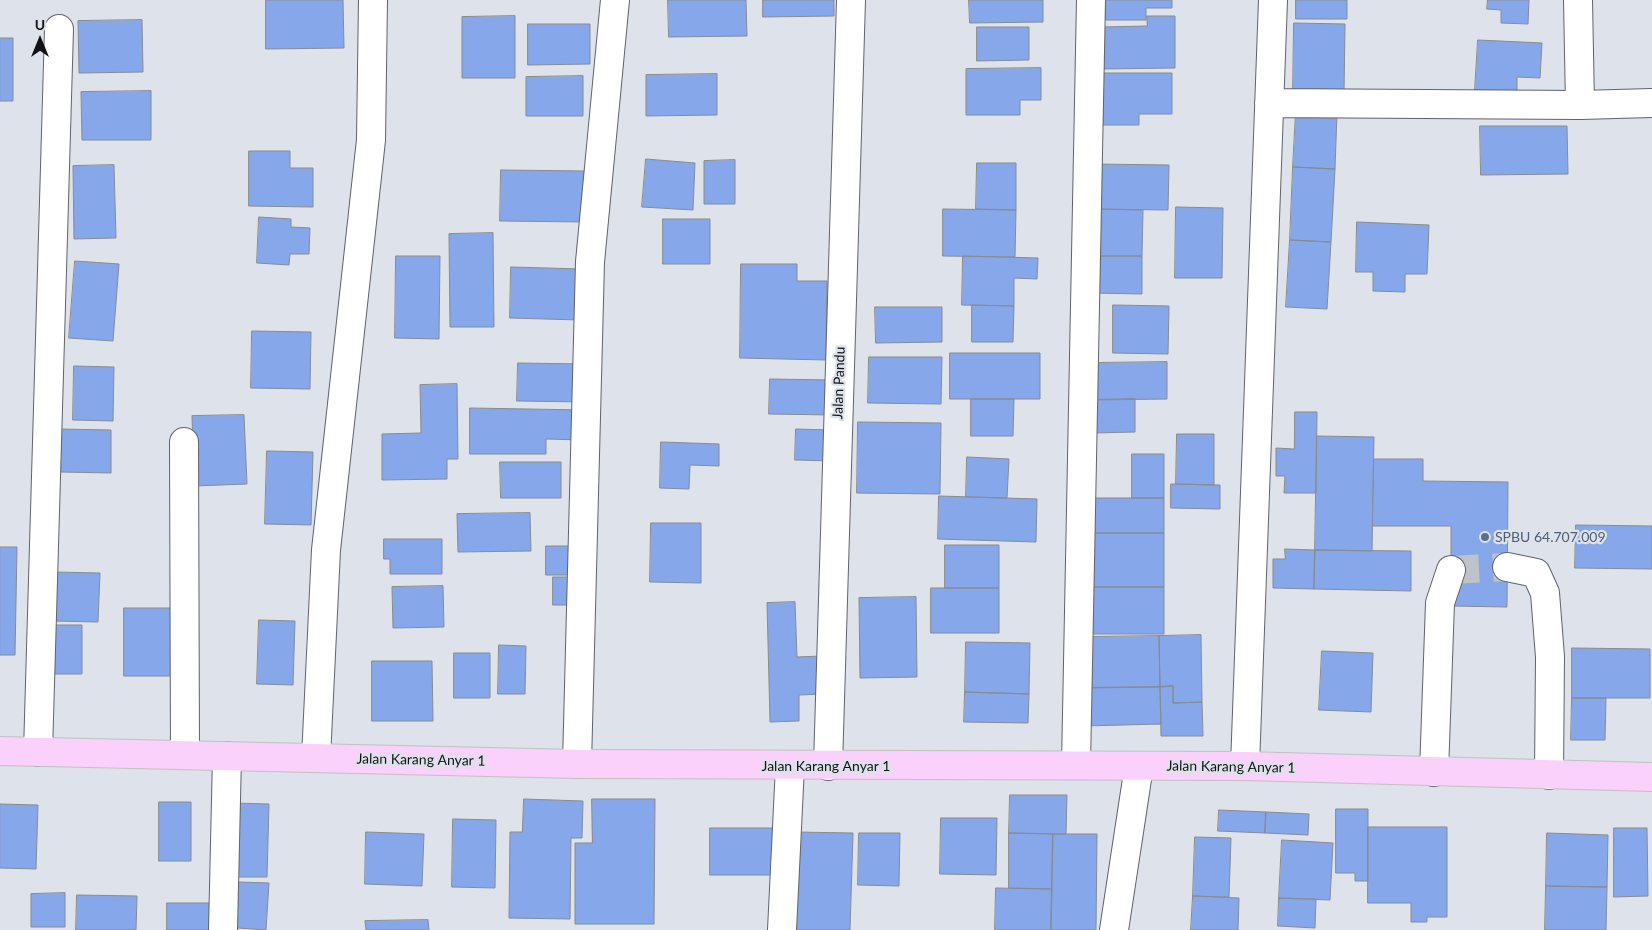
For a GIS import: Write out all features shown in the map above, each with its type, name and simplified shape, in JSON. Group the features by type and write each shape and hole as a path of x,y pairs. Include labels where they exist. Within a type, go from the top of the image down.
{"main road":[{"name":"Jalan Karang Anyar 1","path":"0,751 577,764 1245,766 1652,777"}],"street":[{"path":"316,758 326,550 371,140 373,0"},
{"path":"577,764 590,262 615,0"},
{"name":"Jalan Pandu","path":"828,766 851,0"},
{"path":"1076,765 1091,0"},
{"path":"1245,766 1272,0"},
{"path":"1578,0 1580,105"},
{"path":"38,752 59,29"},
{"path":"1269,103 1580,105 1652,103"},
{"path":"184,442 185,755"},
{"path":"1507,567 1536,573 1545,594 1550,657 1549,775"},
{"path":"1434,772 1440,603 1451,570"},
{"path":"223,930 227,756"},
{"path":"782,930 790,766"},
{"path":"1114,930 1139,766"}],"building":[{"path":"266,0 343,0 344,48 266,49"},
{"path":"668,0 746,0 747,36 669,37"},
{"path":"763,0 834,0 834,16 763,17"},
{"path":"969,0 1043,0 1043,22 970,23"},
{"path":"1106,0 1172,0 1172,8 1146,8 1146,20 1106,20"},
{"path":"1296,0 1347,0 1347,19 1296,19"},
{"path":"1488,0 1529,0 1528,24 1501,23 1501,10 1487,9"},
{"path":"515,16 515,78 462,78 462,17"},
{"path":"1147,16 1175,16 1175,68 1102,69 1102,27 1147,26"},
{"path":"142,20 143,72 79,73 78,21"},
{"path":"1294,23 1345,24 1344,94 1293,93"},
{"path":"528,24 590,24 590,64 528,65"},
{"path":"977,27 1029,27 1029,60 977,61"},
{"path":"0,38 13,38 13,101 0,101"},
{"path":"1478,40 1542,43 1540,78 1517,77 1517,92 1475,90"},
{"path":"1041,68 1041,100 1020,100 1020,115 966,115 966,69"},
{"path":"1098,73 1172,73 1172,114 1139,114 1139,125 1099,125"},
{"path":"717,74 717,115 646,116 646,75"},
{"path":"583,76 583,116 526,116 526,77"},
{"path":"151,91 151,140 82,140 81,92"},
{"path":"1296,111 1337,113 1335,169 1293,167"},
{"path":"1480,126 1567,126 1568,174 1481,175"},
{"path":"249,151 290,151 290,168 313,168 313,207 249,206"},
{"path":"646,159 695,163 693,210 642,207"},
{"path":"735,160 735,204 704,204 704,161"},
{"path":"977,163 1016,163 1016,210 976,209"},
{"path":"1094,164 1169,165 1168,210 1094,209"},
{"path":"114,165 116,238 74,239 73,166"},
{"path":"1293,167 1335,169 1331,242 1290,240"},
{"path":"501,170 586,171 585,222 500,221"},
{"path":"1176,207 1223,208 1222,278 1175,278"},
{"path":"943,209 1016,210 1015,257 943,256"},
{"path":"1094,209 1143,210 1142,256 1093,256"},
{"path":"259,217 291,219 291,227 310,228 309,254 290,254 289,265 257,263"},
{"path":"663,219 710,219 710,264 663,264"},
{"path":"1357,222 1429,225 1427,274 1405,274 1405,292 1373,291 1373,272 1356,272"},
{"path":"493,233 494,327 450,327 449,234"},
{"path":"1290,240 1331,242 1327,309 1286,307"},
{"path":"396,256 440,256 439,339 395,338"},
{"path":"963,256 1038,258 1037,279 1014,278 1014,306 962,305"},
{"path":"1093,256 1142,256 1142,294 1093,293"},
{"path":"75,261 119,264 113,341 69,338"},
{"path":"741,264 797,264 797,281 827,281 826,360 740,358"},
{"path":"511,267 582,269 580,320 510,318"},
{"path":"972,305 1014,306 1013,342 972,342"},
{"path":"1113,305 1169,306 1168,354 1113,353"},
{"path":"875,307 942,307 942,342 876,343"},
{"path":"252,331 311,332 310,389 251,388"},
{"path":"950,353 1040,353 1040,399 950,399"},
{"path":"869,357 942,357 941,404 868,403"},
{"path":"1167,362 1167,399 1092,400 1092,363"},
{"path":"518,363 585,364 584,402 517,401"},
{"path":"74,366 114,367 113,421 73,420"},
{"path":"770,379 834,380 833,415 769,414"},
{"path":"457,384 458,459 447,459 447,479 382,480 382,434 421,433 420,385"},
{"path":"971,399 1014,399 1013,436 971,436"},
{"path":"1135,399 1135,432 1093,433 1092,400"},
{"path":"470,408 584,410 583,440 546,439 546,454 470,454"},
{"path":"1295,412 1317,412 1316,493 1284,493 1285,476 1276,476 1276,448 1294,449"},
{"path":"244,415 247,484 194,486 192,416"},
{"path":"858,422 941,423 940,494 857,493"},
{"path":"61,429 111,430 111,473 60,472"},
{"path":"796,429 832,430 832,461 795,460"},
{"path":"1177,434 1214,434 1214,485 1176,484"},
{"path":"1317,436 1374,437 1372,551 1315,550"},
{"path":"661,442 719,444 719,466 690,465 689,489 660,488"},
{"path":"267,451 313,452 311,525 265,524"},
{"path":"1132,454 1164,454 1164,498 1132,498"},
{"path":"967,457 1009,459 1007,498 966,497"},
{"path":"1374,459 1423,459 1423,481 1508,482 1507,607 1451,606 1451,526 1373,526"},
{"path":"500,462 561,462 561,498 501,498"},
{"path":"1171,484 1220,485 1220,509 1171,508"},
{"path":"939,496 1037,499 1036,542 938,539"},
{"path":"1092,498 1164,498 1164,533 1092,533"},
{"path":"530,513 531,551 458,552 457,514"},
{"path":"651,523 701,523 701,583 650,582"},
{"path":"1576,525 1652,526 1652,569 1575,568"},
{"path":"1092,533 1164,533 1164,587 1092,587"},
{"path":"384,539 442,539 442,574 390,574 390,559 384,559"},
{"path":"945,545 999,545 999,588 945,588"},
{"path":"546,546 579,546 579,575 546,575"},
{"path":"0,547 17,547 15,655 0,655"},
{"path":"1285,549 1315,550 1314,589 1273,588 1273,559 1285,559"},
{"path":"1315,550 1411,551 1411,591 1314,589"},
{"path":"54,572 100,573 98,622 53,621"},
{"path":"553,577 580,577 581,605 553,605"},
{"path":"443,586 444,627 393,628 392,587"},
{"path":"1092,587 1164,587 1164,634 1092,634"},
{"path":"931,588 999,588 999,633 931,633"},
{"path":"916,597 917,677 860,678 859,598"},
{"path":"795,602 797,657 821,656 823,694 799,695 799,721 770,722 767,603"},
{"path":"124,608 176,608 176,676 124,676"},
{"path":"259,620 295,621 293,685 257,684"},
{"path":"52,625 82,625 82,674 52,674"},
{"path":"1201,635 1202,702 1173,703 1173,686 1160,687 1159,636"},
{"path":"1159,636 1160,687 1083,688 1082,637"},
{"path":"966,642 1030,643 1029,694 965,692"},
{"path":"499,645 526,646 525,694 498,694"},
{"path":"1572,648 1650,649 1650,698 1572,698"},
{"path":"1322,651 1373,653 1371,712 1319,710"},
{"path":"454,653 490,653 490,698 454,698"},
{"path":"372,661 432,661 433,721 372,721"},
{"path":"1173,686 1173,703 1202,702 1203,736 1161,736 1160,687"},
{"path":"1160,687 1161,724 1084,726 1083,688"},
{"path":"965,692 1029,694 1028,723 964,722"},
{"path":"1572,698 1606,698 1605,740 1571,740"},
{"path":"1010,795 1067,795 1066,834 1009,833"},
{"path":"524,799 583,801 582,838 571,838 570,919 509,918 510,832 522,832"},
{"path":"592,799 655,799 654,924 575,924 575,843 592,843"},
{"path":"159,802 191,802 191,861 159,861"},
{"path":"234,803 269,804 267,877 233,877"},
{"path":"0,804 38,805 36,869 0,868"},
{"path":"1336,809 1368,809 1368,881 1355,881 1355,873 1336,873"},
{"path":"1219,810 1266,812 1265,833 1218,831"},
{"path":"1266,812 1309,814 1308,835 1265,833"},
{"path":"941,818 997,818 996,875 940,874"},
{"path":"453,819 496,820 495,888 452,887"},
{"path":"1368,827 1447,827 1447,917 1427,917 1427,922 1411,922 1411,903 1368,903"},
{"path":"710,828 775,828 775,875 710,875"},
{"path":"1614,828 1647,828 1648,896 1614,897"},
{"path":"366,832 424,834 422,886 365,884"},
{"path":"795,832 853,833 850,930 792,930"},
{"path":"859,833 900,833 899,886 858,885"},
{"path":"1009,833 1053,834 1052,889 1009,888"},
{"path":"1547,833 1608,835 1607,887 1546,886"},
{"path":"1053,834 1097,834 1096,930 1051,930"},
{"path":"1195,837 1231,838 1229,897 1193,896"},
{"path":"1282,840 1333,843 1330,900 1279,898"},
{"path":"239,882 269,883 266,930 237,928"},
{"path":"1546,886 1607,887 1606,930 1545,930"},
{"path":"996,888 1052,889 1051,930 995,930"},
{"path":"65,893 65,927 31,927 31,894"},
{"path":"77,895 137,896 136,930 76,930"},
{"path":"1193,896 1239,898 1238,930 1191,930"},
{"path":"1279,898 1316,899 1315,928 1278,926"},
{"path":"167,903 211,903 212,930 167,930"},
{"path":"428,920 429,930 366,930 365,921"}],"tunnel":[{"path":"1451,570 1507,567"}],"place":[{"name":"SPBU 64.707.009","path":"1485,537"}]}
